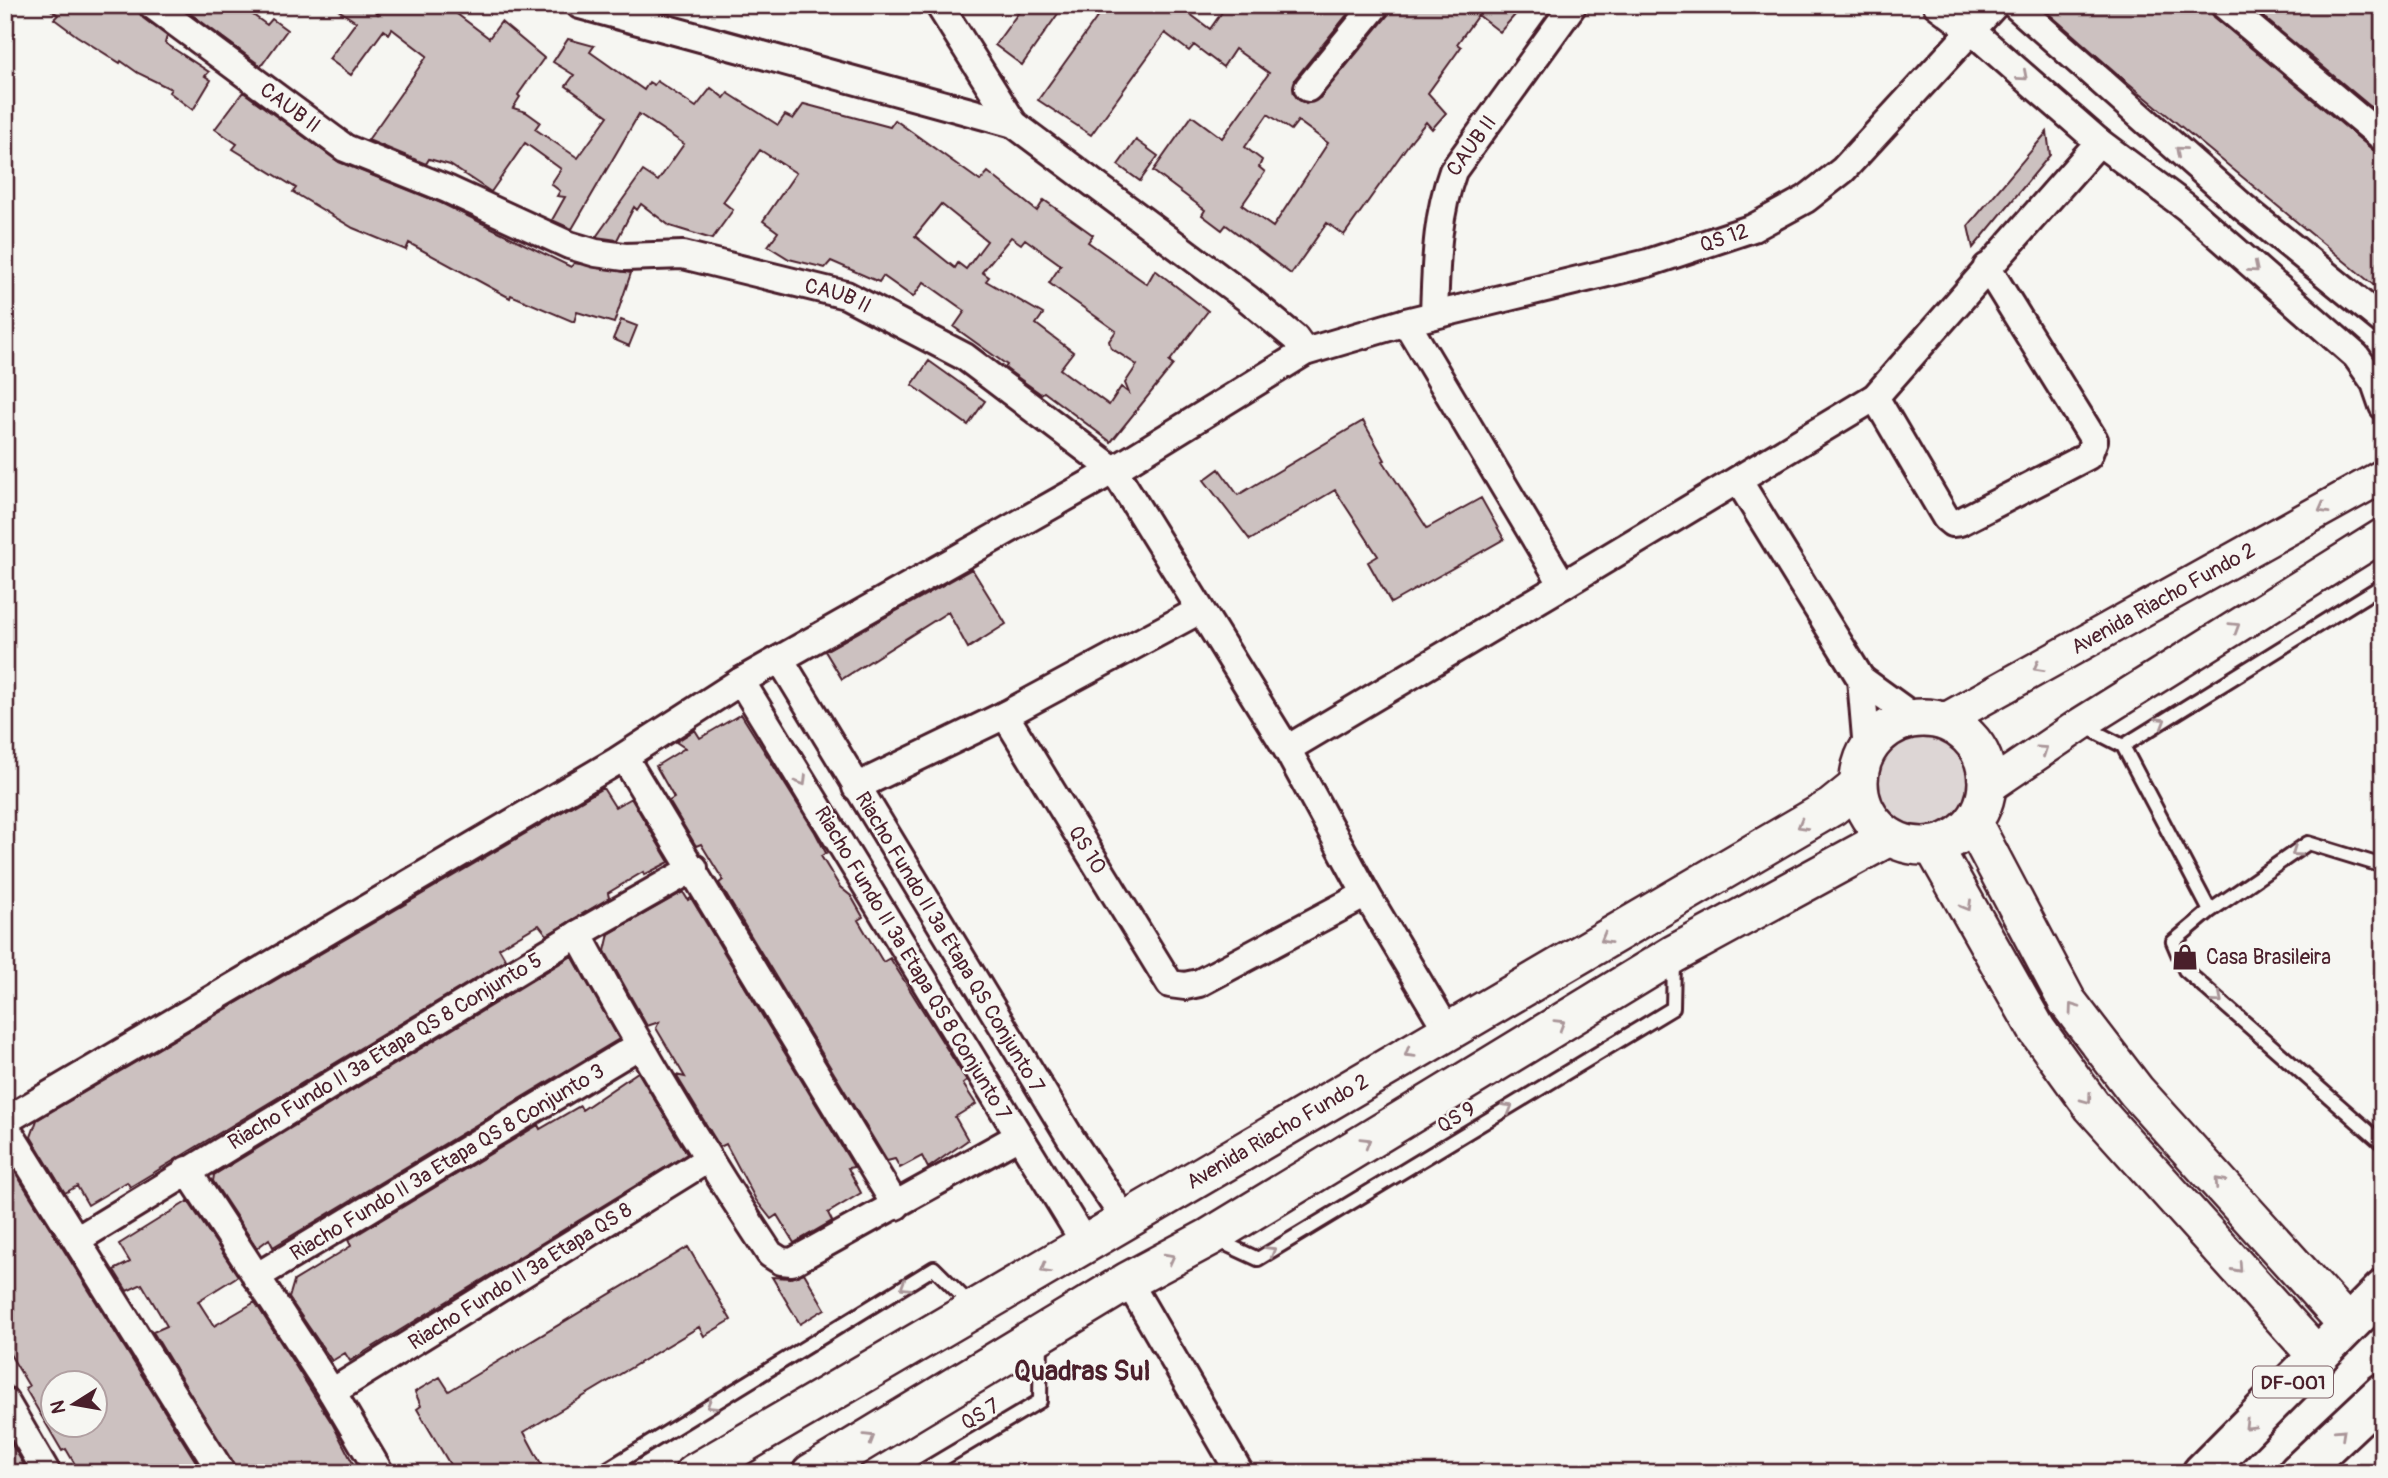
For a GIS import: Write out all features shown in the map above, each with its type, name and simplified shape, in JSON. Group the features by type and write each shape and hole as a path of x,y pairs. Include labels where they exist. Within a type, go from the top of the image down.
{"highway":[{"name":"DF-001","path":"2202,1473 2383,1290"},
{"name":"DF-001","path":"2298,1473 2383,1393"}],"main road":[{"path":"1929,720 1962,731 1977,747 1985,767 1987,788 1983,806 1973,823 1962,834 1933,846 1903,844 1889,837 1868,815 1858,786 1860,768 1867,750 1880,734 1896,723 1929,720"},
{"name":"Avenida Riacho Fundo 2","path":"694,1473 1832,807 1858,786"},
{"path":"1973,823 2067,1001 2136,1091 2347,1324"},
{"path":"811,1473 1128,1281 1210,1237 1674,954 1889,837"},
{"path":"1933,846 2037,1030 2092,1106 2318,1357"}],"street":[{"name":"CAUB II","path":"152,5 345,148 447,189 569,245 596,253 625,257 682,255 846,295 965,357 1114,470"},
{"path":"580,5 1014,124"},
{"path":"939,5 1014,124 1248,299 1295,338 1306,352"},
{"path":"1308,88 1376,5"},
{"name":"CAUB II","path":"1434,313 1437,235 1442,200 1453,171 1573,5"},
{"path":"1937,5 1972,31 2099,142 2186,207 2356,356 2375,383 2383,406"},
{"name":"QS 12","path":"1114,470 1306,352 1434,313 1648,262 1753,228 1806,199 1843,170 1994,5"},
{"path":"2015,5 2242,207 2383,321"},
{"path":"2224,5 2383,138"},
{"path":"1287,749 1875,397 2099,142"},
{"path":"2186,207 2210,192 2215,182"},
{"path":"2216,236 2231,214 2242,207"},
{"path":"1875,397 1946,518 1952,523 1960,522 2088,456 2094,440 1987,267"},
{"path":"1406,322 1563,585"},
{"path":"222,1473 5,1124 624,757 741,681 1114,470 1287,749 1366,894 1447,1030"},
{"name":"Avenida Riacho Fundo 2","path":"1929,720 2383,476"},
{"path":"1738,480 1861,679 1867,750"},
{"path":"1987,788 2081,724 2383,535"},
{"path":"856,787 1005,715 1200,610"},
{"name":"Riacho Fundo II 3ª Etapa QS Conjunto 7","path":"780,659 822,733 1073,1142 1126,1221"},
{"path":"1861,679 1929,720"},
{"name":"Riacho Fundo II 3ª Etapa QS 8 Conjunto 7","path":"741,681 1086,1245"},
{"name":"QS 10","path":"1005,715 1170,984 1185,986 1199,983 1366,894"},
{"path":"786,755 799,743 822,733"},
{"path":"624,757 694,868 896,1206"},
{"name":"Riacho Fundo II 3ª Etapa QS 8 Conjunto 5","path":"78,1239 187,1170 578,934 694,868"},
{"path":"578,934 638,1046 708,1160 770,1254 781,1261 792,1262 1019,1136"},
{"name":"Riacho Fundo II 3ª Etapa QS 8 Conjunto 3","path":"256,1277 638,1046"},
{"path":"1040,1169 1063,1154 1073,1142"},
{"name":"Riacho Fundo II 3ª Etapa QS 8","path":"332,1392 708,1160"},
{"path":"187,1170 332,1392 380,1473"},
{"path":"1128,1281 1240,1473"},
{"path":"5,1401 47,1473"}],"lane":[{"path":"2123,746 2383,585"},
{"path":"2081,724 2123,746 2210,911"},
{"path":"2383,866 2308,843 2210,911 2173,943 2185,970 2383,1144"},
{"path":"601,1473 934,1268 976,1309"},
{"name":"QS 7","path":"919,1473 1040,1401 1041,1335"}],"shaded area":[{"path":"1922,733 1941,737 1956,748 1967,763 1971,782 1967,801 1956,816 1941,827 1922,831 1903,827 1888,816 1877,801 1873,782 1877,763 1888,748 1903,737"}],"building":[{"path":"44,5 134,5 143,18 167,36 165,43 209,72 205,76 211,80 193,110 169,92 171,89 138,73 121,61 120,63 77,36 54,19 58,15"},
{"path":"179,5 239,5 267,25 272,19 287,30 261,66"},
{"path":"331,5 367,5 378,14 384,5 445,5 489,38 501,22 544,58 518,95 520,97 513,108 526,112 540,122 535,129 578,158 608,116 566,86 574,75 553,62 568,39 594,46 590,52 644,90 649,82 654,85 657,81 696,107 711,88 724,98 728,93 778,125 785,115 793,119 804,104 890,127 895,120 980,181 988,172 1037,211 1044,200 1093,235 1088,242 1147,284 1155,270 1208,311 1169,362 1173,365 1111,442 1044,392 1041,394 1020,379 1005,368 1007,365 954,327 965,311 924,282 913,297 883,276 879,282 831,261 825,268 789,259 768,246 778,232 763,221 796,173 760,150 723,202 733,210 712,239 670,226 641,204 637,210 634,207 617,240 596,237 643,171 658,181 684,144 639,114 572,229 552,220 565,197 557,196 560,191 551,184 561,169 525,143 491,192 450,165 429,159 426,164 368,140 427,56 392,29 389,34 384,30 351,75 329,59 356,22","holes":["941,204 987,241 966,269 958,263 955,268 915,236","1011,237 1021,244 1025,239 1061,265 1049,283 1116,331 1109,341 1111,348 1137,365 1125,383 1129,393 1121,387 1109,405 1060,369 1073,352 1036,324 1043,314 986,281 989,277 982,272"]},
{"path":"1024,5 1064,5 1022,65 995,45"},
{"path":"1106,5 1178,5 1210,29 1227,5 1355,5 1295,79 1294,94 1306,104 1320,98 1388,15 1391,5 1503,5 1515,15 1500,32 1478,15 1457,44 1461,47 1428,93 1446,113 1432,129 1426,122 1344,235 1327,223 1291,274 1226,225 1222,230 1202,215 1205,210 1153,171 1192,116 1222,138 1269,73 1235,49 1223,67 1194,45 1189,51 1165,33 1091,135 1038,100","holes":["1268,114 1291,130 1298,121 1328,143 1273,227 1242,205 1265,172 1259,167 1262,160 1245,147"]},
{"path":"2039,5 2209,5 2214,17 2373,150 2383,153 2383,293 2121,77"},
{"path":"2249,5 2383,5 2383,117"},
{"path":"243,92 339,162 441,203 571,267 574,263 631,273 614,323 577,312 574,322 511,295 510,298 409,243 406,250 353,228 293,192 296,188 233,149 237,144 215,129"},
{"path":"2047,132 2050,155 1973,248 1968,226"},
{"path":"1136,140 1158,156 1140,181 1118,165"},
{"path":"621,320 637,326 629,346 613,339"},
{"path":"929,361 985,401 968,425 912,385"},
{"path":"1363,421 1385,460 1383,461 1427,528 1481,498 1504,539 1391,603 1368,562 1378,556 1335,490 1250,540 1204,480 1219,469 1238,495"},
{"path":"972,569 1006,624 968,648 948,612 842,679 825,651"},
{"path":"741,714 815,832 826,853 821,856 840,887 851,896 863,917 858,920 883,962 890,958 967,1081 963,1084 976,1104 955,1117 968,1140 928,1168 922,1156 900,1168 895,1159 887,1161 719,883 723,880 701,844 696,846 669,801 674,798 656,766 685,748 676,742 695,730 700,738"},
{"path":"603,788 615,807 631,798 669,862 644,875 643,872 608,893 609,898 547,935 539,925 499,948 506,960 130,1187 127,1182 88,1205 77,1186 65,1193 31,1137 37,1120"},
{"path":"683,892 688,900 691,898 854,1167 848,1168 861,1193 828,1213 832,1221 794,1243 777,1215 771,1219 756,1200 726,1144 720,1147 676,1075 685,1077 656,1028 659,1022 647,1026 605,951 609,934"},
{"path":"572,956 619,1039 273,1247 269,1239 257,1248 213,1181 214,1175"},
{"path":"638,1072 687,1154 350,1361 345,1353 332,1361 289,1298 294,1281 351,1246 348,1240 538,1125 540,1129 580,1106 582,1110"},
{"path":"5,1156 203,1473 80,1473 66,1449 62,1451 56,1440 108,1440 108,1370 38,1370 38,1410 25,1388 29,1386 5,1346"},
{"path":"188,1201 238,1276 198,1301 214,1326 255,1302 333,1425 358,1473 238,1473 153,1332 167,1326 142,1284 127,1291 114,1270 130,1262 119,1244"},
{"path":"688,1247 731,1320 704,1336 699,1327 524,1432 546,1473 455,1473 417,1409 421,1406 415,1392 440,1377 449,1391"},
{"path":"804,1273 825,1309 800,1324 772,1277 791,1278"},
{"path":"5,1433 27,1470 28,1473 5,1473"}],"place":[{"name":"Casa Brasileira","path":"2185,957"}],"district":[{"name":"Quadras Sul","path":"1082,1370"}]}
